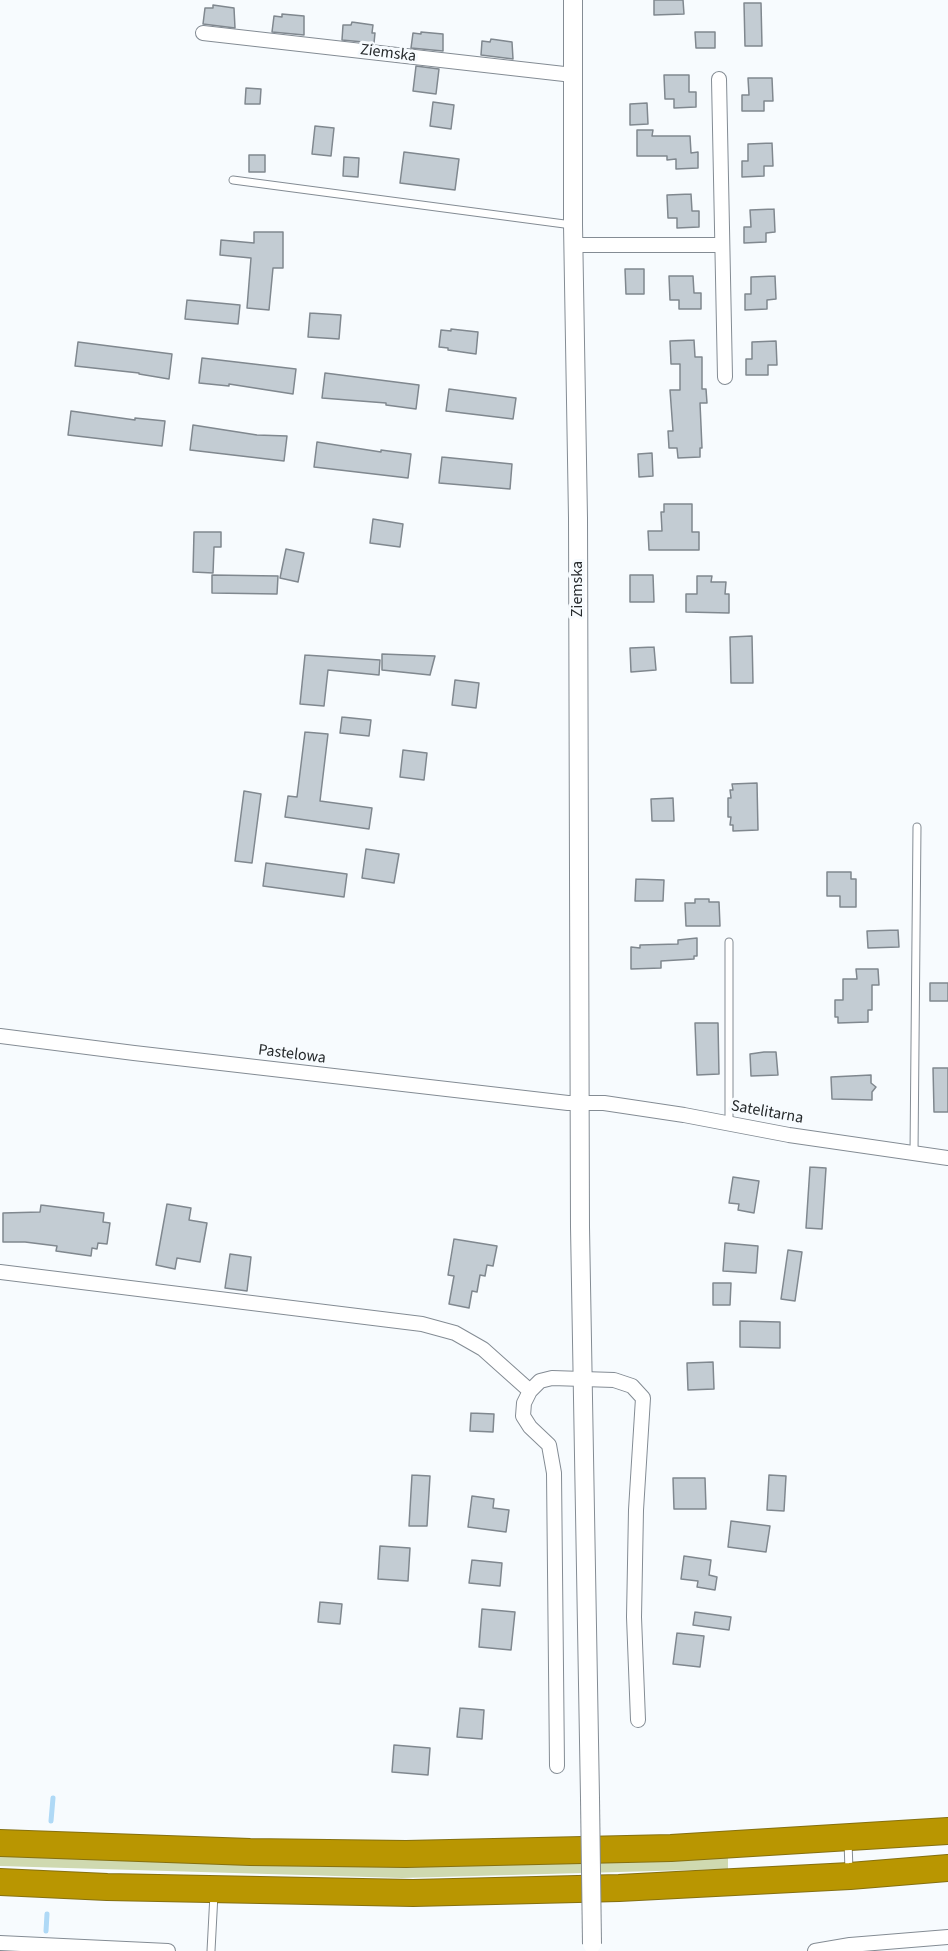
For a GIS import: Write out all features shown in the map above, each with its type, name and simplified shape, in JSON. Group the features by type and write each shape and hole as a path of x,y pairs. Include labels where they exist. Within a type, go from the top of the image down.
{"highway":[{"path":"0,1843 250,1852 406,1854 671,1848 948,1831"},
{"path":"0,1882 413,1893 619,1888 850,1876 948,1868"}],"street":[{"name":"Ziemska","path":"573,0 580,1103 592,1947"},
{"name":"Ziemska","path":"203,33 573,75"},
{"path":"719,79 724,377"},
{"path":"573,245 722,245"},
{"name":"Pastelowa","path":"0,1036 580,1103"},
{"name":"Satelitarna","path":"580,1103 604,1103 789,1135 948,1158"},
{"path":"0,1272 197,1292 422,1324 455,1333 483,1349 530,1391"},
{"path":"557,1766 554,1473 549,1445 530,1427 523,1416 524,1403 530,1391 540,1381 552,1378 614,1380 632,1386 643,1398 636,1509 634,1617 638,1720"},
{"path":"815,1951 850,1945 948,1937"},
{"path":"0,1943 168,1951"}],"lane":[{"path":"233,180 573,225"},
{"path":"914,1153 917,827"},
{"path":"729,942 729,1123"},
{"path":"848,1838 850,1876"},
{"path":"211,1951 214,1889"}],"green space":[{"path":"0,1852 728,1856 728,1869 402,1878 0,1866"}],"building":[{"path":"654,0 683,0 684,14 654,15"},
{"path":"744,3 761,3 762,46 745,46"},
{"path":"213,5 234,8 235,28 203,24 205,8 213,8"},
{"path":"282,14 304,16 304,35 272,32 274,16 282,17"},
{"path":"352,22 373,25 374,43 342,40 343,25 351,25"},
{"path":"421,32 443,34 443,51 411,48 413,33 421,34"},
{"path":"695,32 715,32 715,48 696,48"},
{"path":"491,39 512,42 513,59 481,55 482,41 490,42"},
{"path":"416,66 439,69 436,94 413,91"},
{"path":"664,75 689,75 689,92 696,92 696,107 674,108 674,99 665,99"},
{"path":"748,78 772,78 773,101 764,101 764,111 742,111 742,95 749,95"},
{"path":"246,88 261,89 260,104 245,104"},
{"path":"433,102 454,105 451,129 430,126"},
{"path":"647,103 648,124 630,125 630,104"},
{"path":"315,126 334,128 331,156 312,154"},
{"path":"637,130 653,130 652,136 690,136 691,153 698,152 698,168 676,169 676,159 667,160 667,156 637,156"},
{"path":"772,143 773,166 764,166 764,176 742,177 742,161 748,161 748,144"},
{"path":"404,152 459,159 455,190 400,183"},
{"path":"249,155 265,155 265,172 249,172"},
{"path":"344,157 359,158 358,177 343,176"},
{"path":"691,194 692,211 699,211 699,227 677,228 677,218 668,218 667,195"},
{"path":"774,209 775,232 766,233 766,242 744,243 744,227 751,227 750,210"},
{"path":"254,232 283,232 283,268 273,268 269,310 247,308 251,258 220,255 221,240 254,243"},
{"path":"625,269 644,269 644,294 626,294"},
{"path":"669,276 693,276 694,293 701,293 701,309 679,309 679,300 670,300"},
{"path":"775,276 776,299 767,300 767,309 745,310 745,294 751,294 751,277"},
{"path":"187,300 240,305 238,324 185,319"},
{"path":"310,313 341,315 339,339 308,337"},
{"path":"451,329 478,332 476,354 439,347 441,330 451,331"},
{"path":"694,340 695,357 702,357 702,389 706,389 707,403 700,403 702,448 700,448 700,457 678,458 677,448 669,448 668,431 673,431 670,390 680,390 680,364 671,364 670,341"},
{"path":"776,341 777,365 768,365 768,375 746,375 746,359 752,359 752,342"},
{"path":"78,342 172,354 169,379 139,373 75,366"},
{"path":"202,358 296,369 293,394 229,384 229,386 199,383"},
{"path":"325,373 419,385 416,409 386,405 386,403 322,398"},
{"path":"449,389 516,398 513,419 446,411"},
{"path":"71,411 135,420 135,418 165,421 162,446 68,435"},
{"path":"193,425 257,435 287,436 284,461 190,450"},
{"path":"317,442 381,452 381,450 411,454 408,478 314,467"},
{"path":"652,453 653,476 639,477 638,454"},
{"path":"442,457 512,464 510,489 439,483"},
{"path":"664,504 692,504 692,532 699,532 699,550 649,550 648,531 662,531 661,512 664,512"},
{"path":"373,519 403,524 400,547 370,543"},
{"path":"194,532 221,532 221,547 214,547 213,573 193,572"},
{"path":"286,549 304,553 298,582 280,578"},
{"path":"212,575 278,576 277,594 212,593"},
{"path":"630,575 653,575 654,602 630,602"},
{"path":"697,576 712,576 711,582 726,582 725,594 729,594 729,613 686,612 686,594 697,594"},
{"path":"752,636 753,683 731,683 730,637"},
{"path":"654,647 656,670 631,672 630,648"},
{"path":"382,654 435,656 430,675 382,670"},
{"path":"305,655 380,660 379,675 328,670 324,706 300,704"},
{"path":"455,680 479,683 476,708 452,705"},
{"path":"342,717 371,720 369,736 340,733"},
{"path":"305,732 328,734 320,801 372,808 369,829 285,817 288,796 297,797"},
{"path":"403,750 427,753 424,780 400,777"},
{"path":"757,783 758,830 733,831 733,825 730,825 731,817 728,817 728,798 731,798 732,784"},
{"path":"244,791 261,794 252,863 235,861"},
{"path":"673,798 674,821 652,821 651,799"},
{"path":"366,849 399,854 394,883 362,878"},
{"path":"266,863 347,874 344,897 263,886"},
{"path":"827,872 851,872 851,879 856,879 856,907 840,907 840,896 827,896"},
{"path":"636,879 664,880 663,901 635,901"},
{"path":"695,899 719,902 720,926 686,926 685,903 695,903"},
{"path":"898,930 899,947 868,948 867,931"},
{"path":"697,938 697,956 694,956 694,959 661,961 661,968 631,969 631,947 678,944 678,940"},
{"path":"856,969 878,969 879,985 872,985 872,1010 868,1010 868,1022 838,1023 838,1017 835,1017 835,1000 843,1000 843,979 857,979"},
{"path":"930,983 948,983 948,1001 930,1001"},
{"path":"695,1023 718,1023 719,1074 697,1075"},
{"path":"776,1052 778,1075 751,1076 750,1054"},
{"path":"933,1068 948,1068 948,1112 934,1112"},
{"path":"871,1075 871,1083 876,1087 872,1092 872,1100 832,1099 831,1077"},
{"path":"810,1167 826,1168 822,1229 806,1228"},
{"path":"733,1177 759,1181 754,1213 738,1210 739,1204 729,1203"},
{"path":"167,1204 191,1208 189,1220 207,1223 200,1262 177,1258 175,1269 156,1265"},
{"path":"41,1205 104,1213 103,1222 110,1223 107,1244 98,1243 97,1249 92,1248 91,1256 56,1251 57,1246 3,1242 3,1213 40,1212"},
{"path":"454,1239 497,1246 493,1266 487,1265 485,1276 480,1275 477,1292 472,1291 469,1308 449,1304 454,1276 448,1275"},
{"path":"725,1243 758,1246 756,1273 723,1271"},
{"path":"788,1250 802,1252 795,1301 781,1299"},
{"path":"230,1254 251,1257 247,1291 225,1288"},
{"path":"713,1283 731,1283 730,1305 713,1305"},
{"path":"740,1321 780,1322 780,1348 740,1347"},
{"path":"713,1362 714,1389 688,1390 687,1363"},
{"path":"471,1413 494,1414 493,1432 470,1431"},
{"path":"412,1475 430,1476 427,1526 409,1526"},
{"path":"769,1475 786,1476 784,1511 767,1510"},
{"path":"673,1478 705,1478 706,1509 674,1509"},
{"path":"472,1496 494,1499 493,1508 509,1510 506,1532 468,1527"},
{"path":"731,1521 770,1526 766,1552 728,1547"},
{"path":"380,1546 410,1548 408,1581 378,1579"},
{"path":"684,1556 711,1560 709,1575 717,1577 715,1590 697,1587 698,1581 681,1579"},
{"path":"472,1560 502,1563 500,1586 469,1583"},
{"path":"320,1602 342,1604 340,1624 318,1622"},
{"path":"482,1609 515,1612 511,1650 479,1647"},
{"path":"695,1612 731,1617 729,1630 693,1625"},
{"path":"677,1633 704,1636 700,1667 673,1664"},
{"path":"460,1708 484,1710 482,1739 457,1737"},
{"path":"394,1745 430,1748 428,1775 392,1772"}],"waterway":[{"path":"51,1821 53,1798"},
{"path":"46,1931 47,1914"}]}
